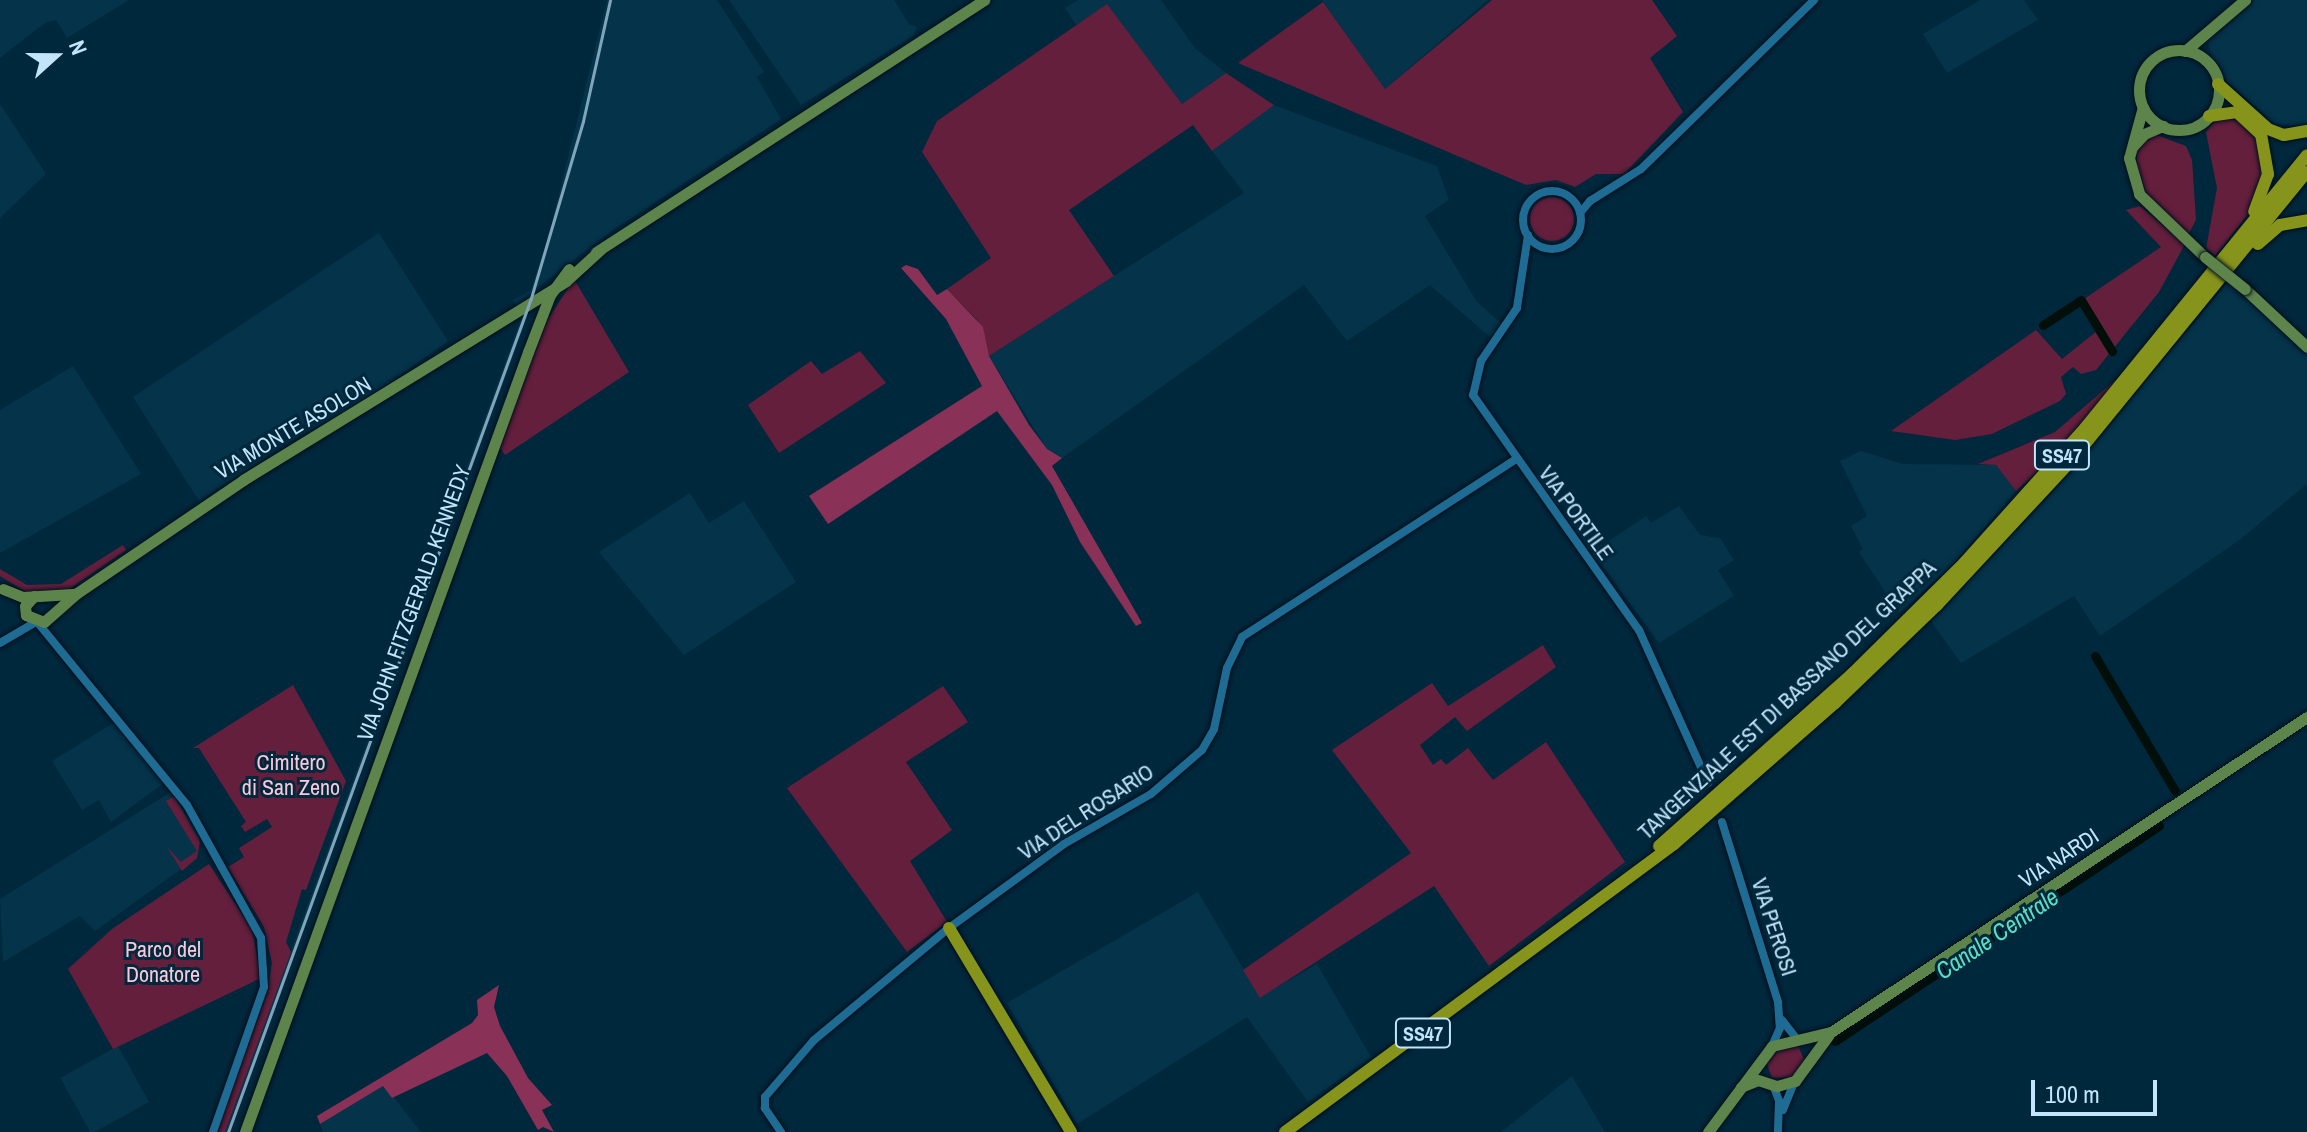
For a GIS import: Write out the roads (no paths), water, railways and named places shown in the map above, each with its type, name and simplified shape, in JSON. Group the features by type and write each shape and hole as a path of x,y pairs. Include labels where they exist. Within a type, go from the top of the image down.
{"highway":[{"path":"2218,84 2268,129 2284,135 2307,131"},
{"name":"SS47","path":"2139,363 2152,338 2209,262 2259,203 2269,163 2265,143 2250,119 2229,111 2209,116"},
{"name":"TANGENZIALE EST DI BASSANO DEL GRAPPA","path":"1633,870 1912,616 2016,506 2139,363 2307,155"},
{"name":"TANGENZIALE EST DI BASSANO DEL GRAPPA","path":"1285,1132 1713,812 1872,668 2001,538 2139,380 2307,172"},
{"name":"SS47","path":"2139,380 2168,356 2268,233 2307,220"},
{"path":"949,928 1071,1132"}],"main road":[{"name":"VIA MONTE ASOLON","path":"539,298 600,250 984,0"},
{"path":"2245,0 2185,51 2161,54 2144,71 2143,107 2130,150 2133,175 2147,206 2209,262 2245,289 2307,347"},
{"path":"2143,107 2163,126 2184,130 2209,116 2218,84 2209,63 2207,33"},
{"path":"2185,51 2209,63"},
{"path":"2130,150 2144,134 2163,126"},
{"name":"VIA MONTE ASOLON","path":"37,617 254,473 376,402 539,298 571,273"},
{"name":"VIA JOHN FITZGERALD KENNEDY","path":"245,1132 544,315 571,273"},
{"name":"VIA JOHN FITZGERALD KENNEDY","path":"539,298 544,315"},
{"name":"VIA MONTE ASOLON","path":"2,587 39,597 77,593"},
{"path":"2,587 37,617"},
{"path":"37,617 39,597"},
{"path":"37,617 39,597"},
{"name":"VIA NARDI","path":"1772,1046 1831,1032 2307,717"},
{"name":"VIA NARDI","path":"1795,1081 1831,1032"},
{"path":"1799,1040 1811,1059"},
{"path":"1708,1132 1772,1046"},
{"path":"1761,1060 1771,1084"},
{"path":"1738,1091 1747,1082 1771,1084 1795,1081"}],"street":[{"path":"1602,194 1570,197 1552,191 1531,200 1524,217 1528,235 1547,248 1561,248 1576,237 1580,213 1602,194 1641,169 1814,0"},
{"path":"1570,197 1580,213"},
{"name":"VIA PORTILE","path":"1528,235 1527,266 1517,308 1481,361 1472,387 1482,415 1639,630 1708,783"},
{"path":"1527,266 1547,248"},
{"name":"VIA DEL ROSARIO","path":"781,1132 763,1103 814,1040 949,928 1064,844 1151,794 1202,750 1214,729 1227,668 1242,637 1515,460"},
{"path":"0,643 37,617 51,642 187,805 263,944 262,995 213,1132"},
{"name":"VIA PEROSI","path":"1722,822 1780,1011 1799,1040"},
{"path":"1772,1046 1780,1011"},
{"path":"1778,1129 1795,1081"},
{"path":"1771,1084 1779,1101 1778,1129"}],"waterway":[{"name":"Canale Centrale","path":"2043,325 2081,300 2112,351"},
{"name":"Canale Centrale","path":"2095,656 2175,791"},
{"name":"Canale Centrale","path":"1835,1041 2159,826"}],"railway":[{"path":"228,1132 531,298 583,121 610,0"}],"park label":[{"name":"Cimitero di San Zeno","path":"291,774"},
{"name":"Parco del Donatore","path":"163,962"}]}
